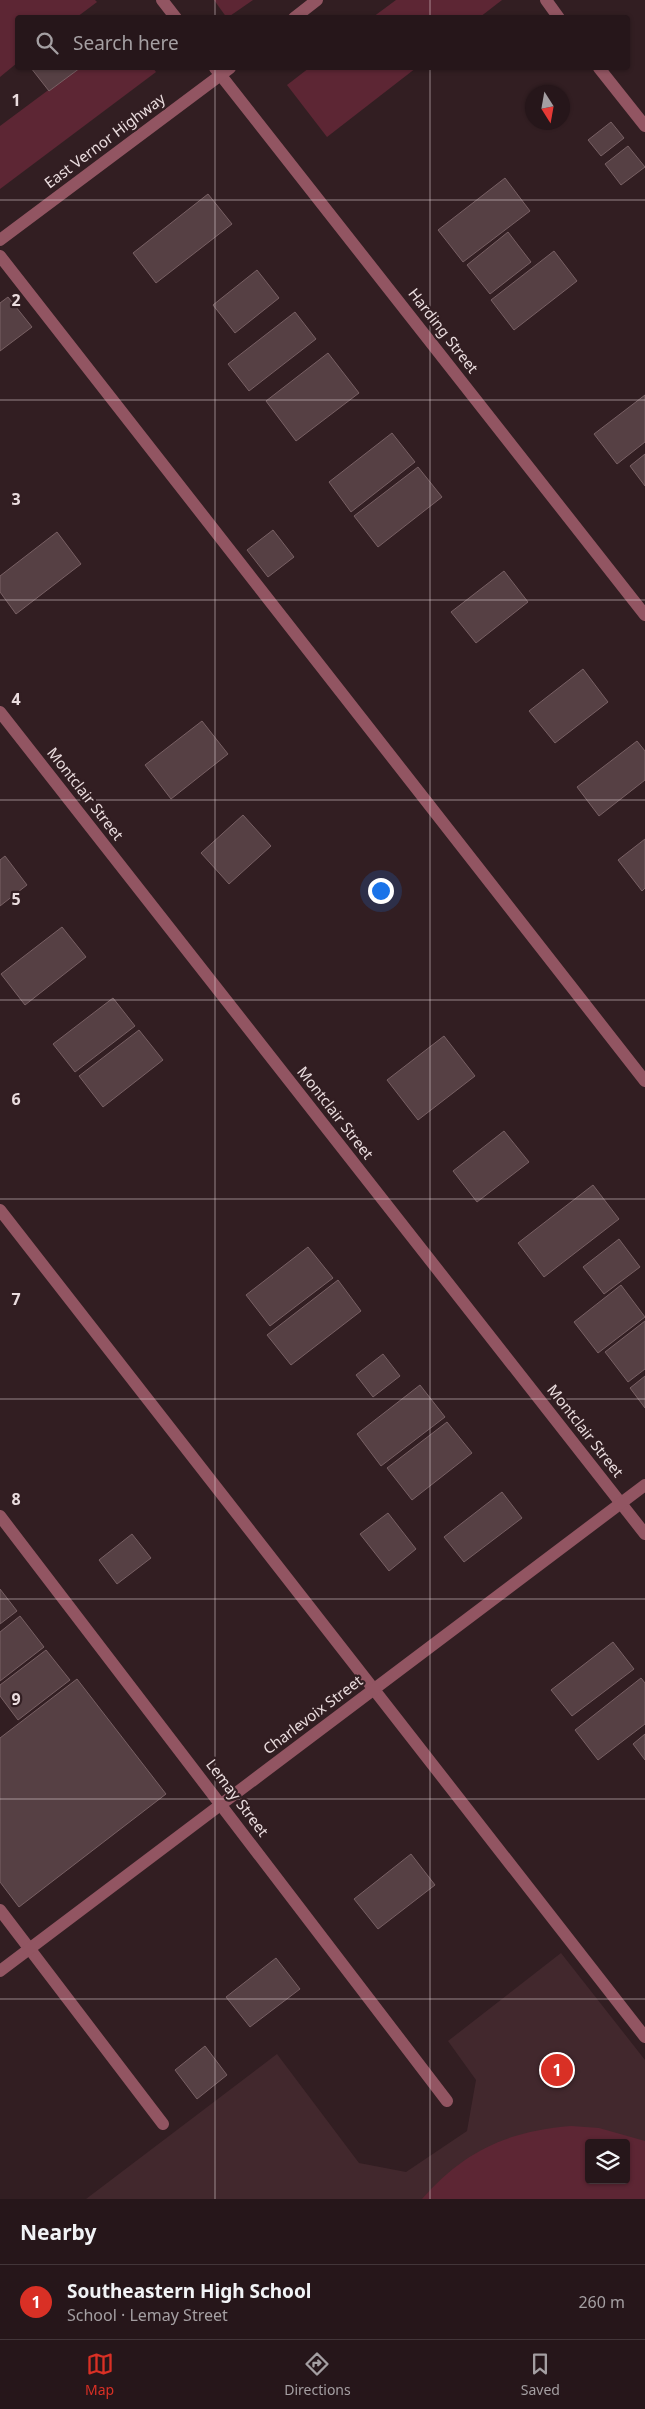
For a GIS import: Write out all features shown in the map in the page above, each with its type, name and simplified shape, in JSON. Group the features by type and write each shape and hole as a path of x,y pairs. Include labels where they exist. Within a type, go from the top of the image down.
{"street":[{"path":"162,0 174,15"},
{"path":"298,15 317,0"},
{"path":"546,0 558,15"},
{"name":"East Vernor Highway","path":"0,240 222,70"},
{"name":"Harding Street","path":"222,70 645,615"},
{"path":"601,70 645,126"},
{"path":"0,256 645,1081"},
{"name":"Montclair Street","path":"0,712 645,1534"},
{"path":"0,1210 645,2036"},
{"name":"Charlevoix Street","path":"0,1971 645,1485"},
{"name":"Lemay Street","path":"0,1516 447,2101"},
{"path":"0,1910 163,2124"}],"shaded area":[{"path":"0,0 95,0 97,2 80,15 15,15 15,65 0,77"},
{"path":"214,0 253,0 231,15 225,15"},
{"path":"396,0 502,0 483,15 376,15"},
{"path":"75,70 154,70 156,72 0,189 0,126"},
{"path":"306,70 413,70 327,137 287,85"},
{"path":"561,1953 645,2060 645,2199 86,2199 277,2054 359,2163 406,2172 467,2131 476,2080 448,2041"},
{"path":"571,2126 599,2128 645,2141 645,2199 422,2199 438,2182 471,2156 489,2146 527,2133"}],"building":[{"path":"33,70 77,70 49,91"},
{"path":"611,122 624,138 601,156 588,140"},
{"path":"628,146 645,167 621,185 605,164"},
{"path":"505,178 530,211 463,262 438,230"},
{"path":"208,194 232,224 156,283 133,253"},
{"path":"508,232 531,262 490,294 467,265"},
{"path":"554,251 577,281 514,330 491,300"},
{"path":"257,270 279,298 235,333 213,305"},
{"path":"8,297 32,327 0,351 0,303"},
{"path":"295,312 316,339 249,391 228,364"},
{"path":"328,353 359,393 296,441 266,401"},
{"path":"645,395 645,442 617,464 594,434"},
{"path":"392,433 415,462 351,512 329,482"},
{"path":"645,454 645,486 630,466"},
{"path":"418,467 442,497 378,547 354,516"},
{"path":"273,530 294,557 268,577 247,550"},
{"path":"57,532 81,564 16,614 0,592 0,576"},
{"path":"504,571 528,602 476,643 451,612"},
{"path":"583,669 608,702 555,743 529,711"},
{"path":"202,721 228,754 171,799 145,765"},
{"path":"637,741 645,751 645,780 599,816 577,787"},
{"path":"243,815 271,846 229,884 201,853"},
{"path":"645,839 645,888 642,891 618,860"},
{"path":"5,856 27,885 0,906 0,860"},
{"path":"62,927 86,957 25,1005 1,974"},
{"path":"113,998 135,1026 75,1072 53,1044"},
{"path":"139,1030 163,1060 103,1107 79,1076"},
{"path":"444,1036 475,1076 418,1120 387,1080"},
{"path":"504,1131 529,1162 477,1202 453,1171"},
{"path":"593,1185 619,1219 544,1277 518,1243"},
{"path":"619,1239 640,1267 604,1294 583,1267"},
{"path":"308,1247 333,1278 270,1326 246,1295"},
{"path":"338,1280 361,1311 291,1365 267,1335"},
{"path":"621,1285 645,1317 598,1353 574,1322"},
{"path":"645,1321 645,1369 628,1382 605,1352"},
{"path":"383,1354 400,1376 373,1397 356,1375"},
{"path":"645,1376 645,1408 630,1388"},
{"path":"420,1385 445,1417 381,1466 357,1434"},
{"path":"447,1422 472,1453 412,1500 387,1468"},
{"path":"502,1492 522,1518 464,1562 444,1537"},
{"path":"388,1513 416,1549 389,1571 360,1534"},
{"path":"132,1534 151,1558 117,1584 99,1560"},
{"path":"0,1589 17,1611 0,1624"},
{"path":"20,1616 44,1647 0,1681 0,1632"},
{"path":"613,1642 634,1669 572,1716 551,1690"},
{"path":"46,1650 70,1680 18,1720 0,1696 0,1685"},
{"path":"641,1678 645,1683 645,1724 598,1760 575,1730"},
{"path":"77,1679 166,1794 19,1907 0,1882 0,1738"},
{"path":"645,1734 645,1760 633,1744"},
{"path":"411,1854 435,1885 378,1929 354,1899"},
{"path":"276,1958 300,1989 250,2027 226,1997"},
{"path":"205,2046 227,2075 197,2099 175,2070"}],"place":[{"name":"Southeastern High School","path":"557,2070"}]}
